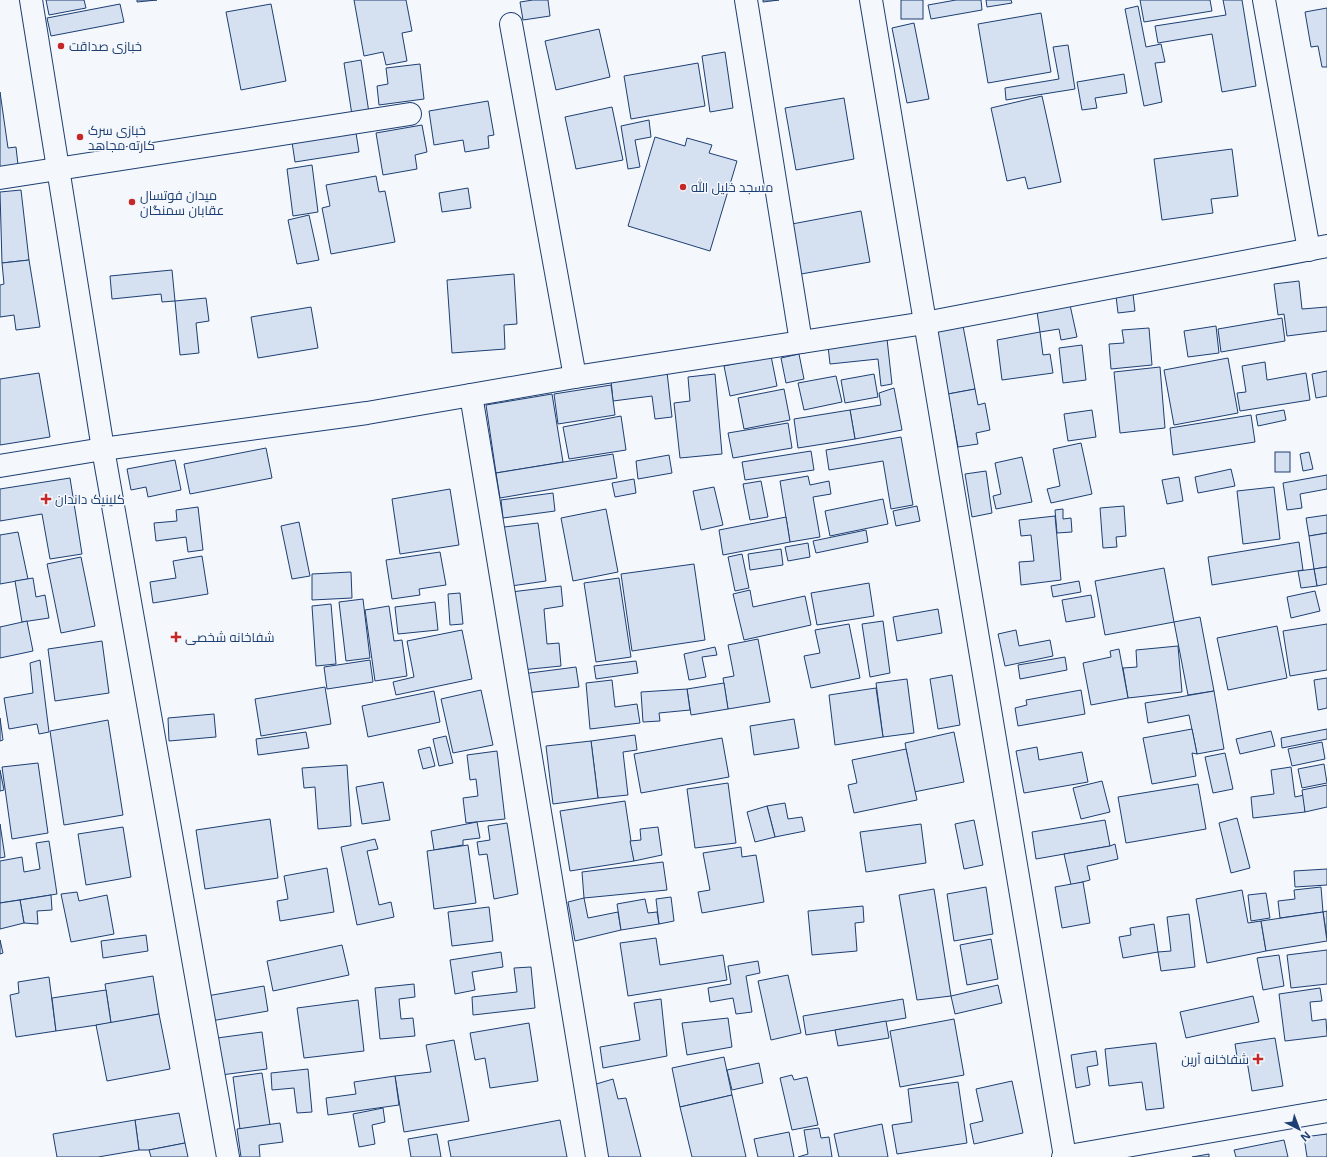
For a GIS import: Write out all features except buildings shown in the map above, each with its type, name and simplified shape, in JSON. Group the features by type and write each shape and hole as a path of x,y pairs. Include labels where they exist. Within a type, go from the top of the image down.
{"street":[{"path":"31,0 103,449 228,1157"},
{"path":"746,0 801,342"},
{"path":"872,0 1065,1157 1327,1111"},
{"path":"0,466 103,449 367,412 575,376 925,323 1318,248 1264,0"},
{"path":"511,24 575,376"},
{"path":"0,178 410,114"},
{"path":"471,395 597,1157"}],"place":[{"name":"خبازی صداقت","path":"61,46"},
{"name":"خبازی سرک کارته مجاهد","path":"80,137"},
{"name":"مسجد خلیل الله","path":"683,187"},
{"name":"میدان فوتسال عقابان سمنگان","path":"132,202"},
{"name":"کلینیک داندان","path":"46,499"},
{"name":"شفاخانه شخصی","path":"176,637"},
{"name":"شفاخانه آرین","path":"1258,1059"}]}
